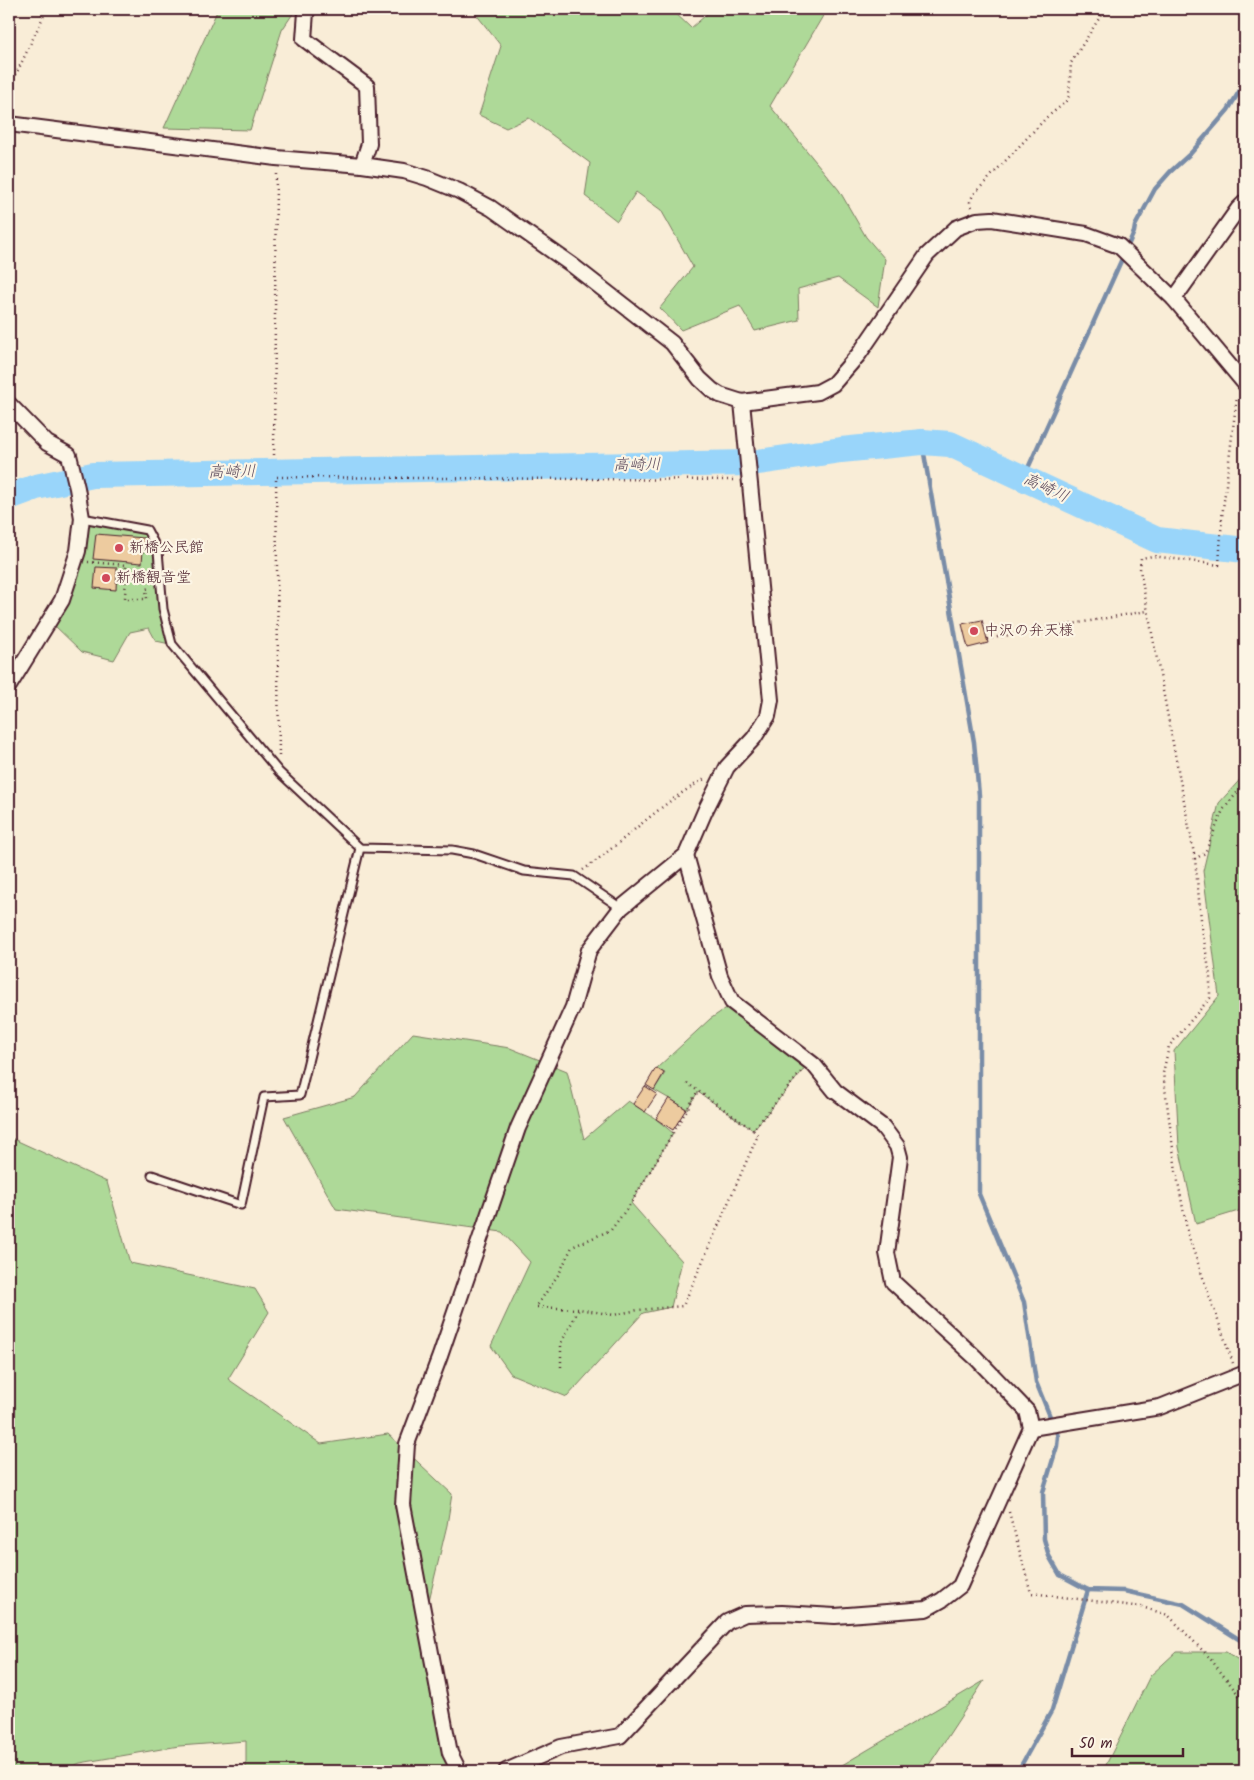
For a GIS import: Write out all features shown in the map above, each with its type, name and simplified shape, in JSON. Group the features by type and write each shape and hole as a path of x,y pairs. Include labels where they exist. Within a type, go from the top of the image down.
{"street":[{"path":"308,9 306,12 304,39 368,86 369,144 362,165"},
{"path":"9,124 276,158 362,165 404,171 427,178 459,191 491,208 572,265 672,344 700,379 712,390 720,396 742,402 818,392 834,384 859,354 927,255 956,228 977,220 1007,220 1086,234 1119,246 1174,299 1242,381"},
{"path":"1174,299 1238,209 1245,202"},
{"path":"459,1771 450,1753 404,1505 407,1444 440,1356 518,1128 573,1007 589,950 621,908 686,856 726,768 754,738 768,716 770,700 742,402"},
{"path":"9,404 47,443 69,455 82,518 78,550 62,600 9,686"},
{"path":"506,1771 561,1747 620,1736 727,1622 745,1614 782,1612 835,1616 926,1609 942,1600 960,1586 1031,1428 1027,1411 976,1358 893,1282 887,1253 900,1157 897,1146 883,1127 835,1091 810,1062 732,1002 720,976 686,856"},
{"path":"1031,1428 1160,1407 1241,1375"}],"lane":[{"path":"82,518 146,530 158,551 163,609 172,644 279,772 360,848 452,850 474,854 524,871 574,876 621,908"},
{"path":"152,1175 241,1205 264,1096 300,1095 360,848"}],"path":[{"path":"9,90 47,9"},
{"path":"977,220 970,202 973,195 1047,117 1065,103 1069,96 1071,63 1105,9"},
{"path":"274,455 276,158"},
{"path":"1241,1375 1188,1235 1176,1171 1162,1073 1169,1046 1210,998 1210,974 1202,929 1195,859 1140,570 1141,558 1153,556 1219,565 1222,517 1242,381"},
{"path":"279,772 276,477 749,480"},
{"path":"74,560 104,565 126,565 126,599 147,599 146,589 161,587"},
{"path":"987,639 1148,611"},
{"path":"574,876 600,859 685,790 726,768"},
{"path":"1195,859 1205,854 1223,810 1245,783"},
{"path":"753,1130 810,1062"},
{"path":"687,1084 698,1091 758,1134 684,1306 638,1310 614,1315 578,1309 536,1307 560,1272 572,1247 610,1230 616,1224 631,1203 698,1091"},
{"path":"562,1367 562,1343 578,1309"},
{"path":"1000,1496 1012,1517 1031,1593 1142,1607 1168,1616 1209,1657 1245,1703"}],"green space":[{"path":"218,9 296,9 282,30 250,130 164,128"},
{"path":"472,9 671,9 691,28 713,9 827,9 770,106 839,190 866,237 885,259 878,307 838,278 798,289 799,320 755,331 740,306 681,330 660,308 693,267 661,210 636,192 617,221 585,196 590,163 529,118 506,128 479,115 501,46"},
{"path":"84,521 145,532 155,550 170,644 156,641 149,628 130,632 114,660 82,652 52,623"},
{"path":"1245,774 1245,1209 1196,1224 1179,1147 1174,1051 1219,996 1203,871 1219,803"},
{"path":"731,1005 810,1062 753,1130 698,1092 687,1109 654,1090 665,1073 657,1068 710,1019"},
{"path":"413,1033 510,1048 567,1071 584,1139 628,1101 656,1119 673,1133 631,1203 682,1261 671,1307 643,1313 567,1397 511,1374 491,1346 530,1262 502,1232 336,1209 284,1117 355,1097"},
{"path":"9,1137 107,1182 130,1263 255,1289 269,1312 228,1379 321,1444 388,1434 452,1494 447,1525 420,1638 453,1771 246,1771 246,1741 179,1746 80,1763 61,1771 9,1771"},
{"path":"1176,1652 1226,1652 1245,1664 1245,1771 1103,1771 1150,1676"},
{"path":"984,1681 925,1771 832,1771"}],"building":[{"name":"新橋公民館","path":"96,534 144,538 142,563 93,559"},
{"name":"新橋観音堂","path":"96,567 117,568 116,590 94,588"},
{"name":"中沢の弁天様","path":"982,620 988,643 968,648 962,624"},
{"path":"656,1068 664,1073 654,1090 646,1085"},
{"path":"645,1086 657,1094 645,1112 633,1104"},
{"path":"669,1098 686,1109 673,1130 656,1119"}],"waterway":[{"path":"1024,477 1134,232 1135,226 1155,189 1191,153 1228,110 1245,82"},
{"path":"922,442 974,742 979,795 979,1194 1024,1302 1036,1382 1058,1436 1057,1446 1043,1492 1044,1539 1049,1556 1060,1575 1088,1590 1124,1591 1183,1604 1245,1643"},
{"name":"高崎川","path":"9,497 36,487 93,475 751,463 841,450 922,442 950,444 1157,540 1245,550"},
{"path":"1018,1771 1052,1710 1088,1590"}],"place":[{"name":"新橋公民館","path":"119,548"},
{"name":"新橋観音堂","path":"106,578"},
{"name":"中沢の弁天様","path":"974,631"}]}
